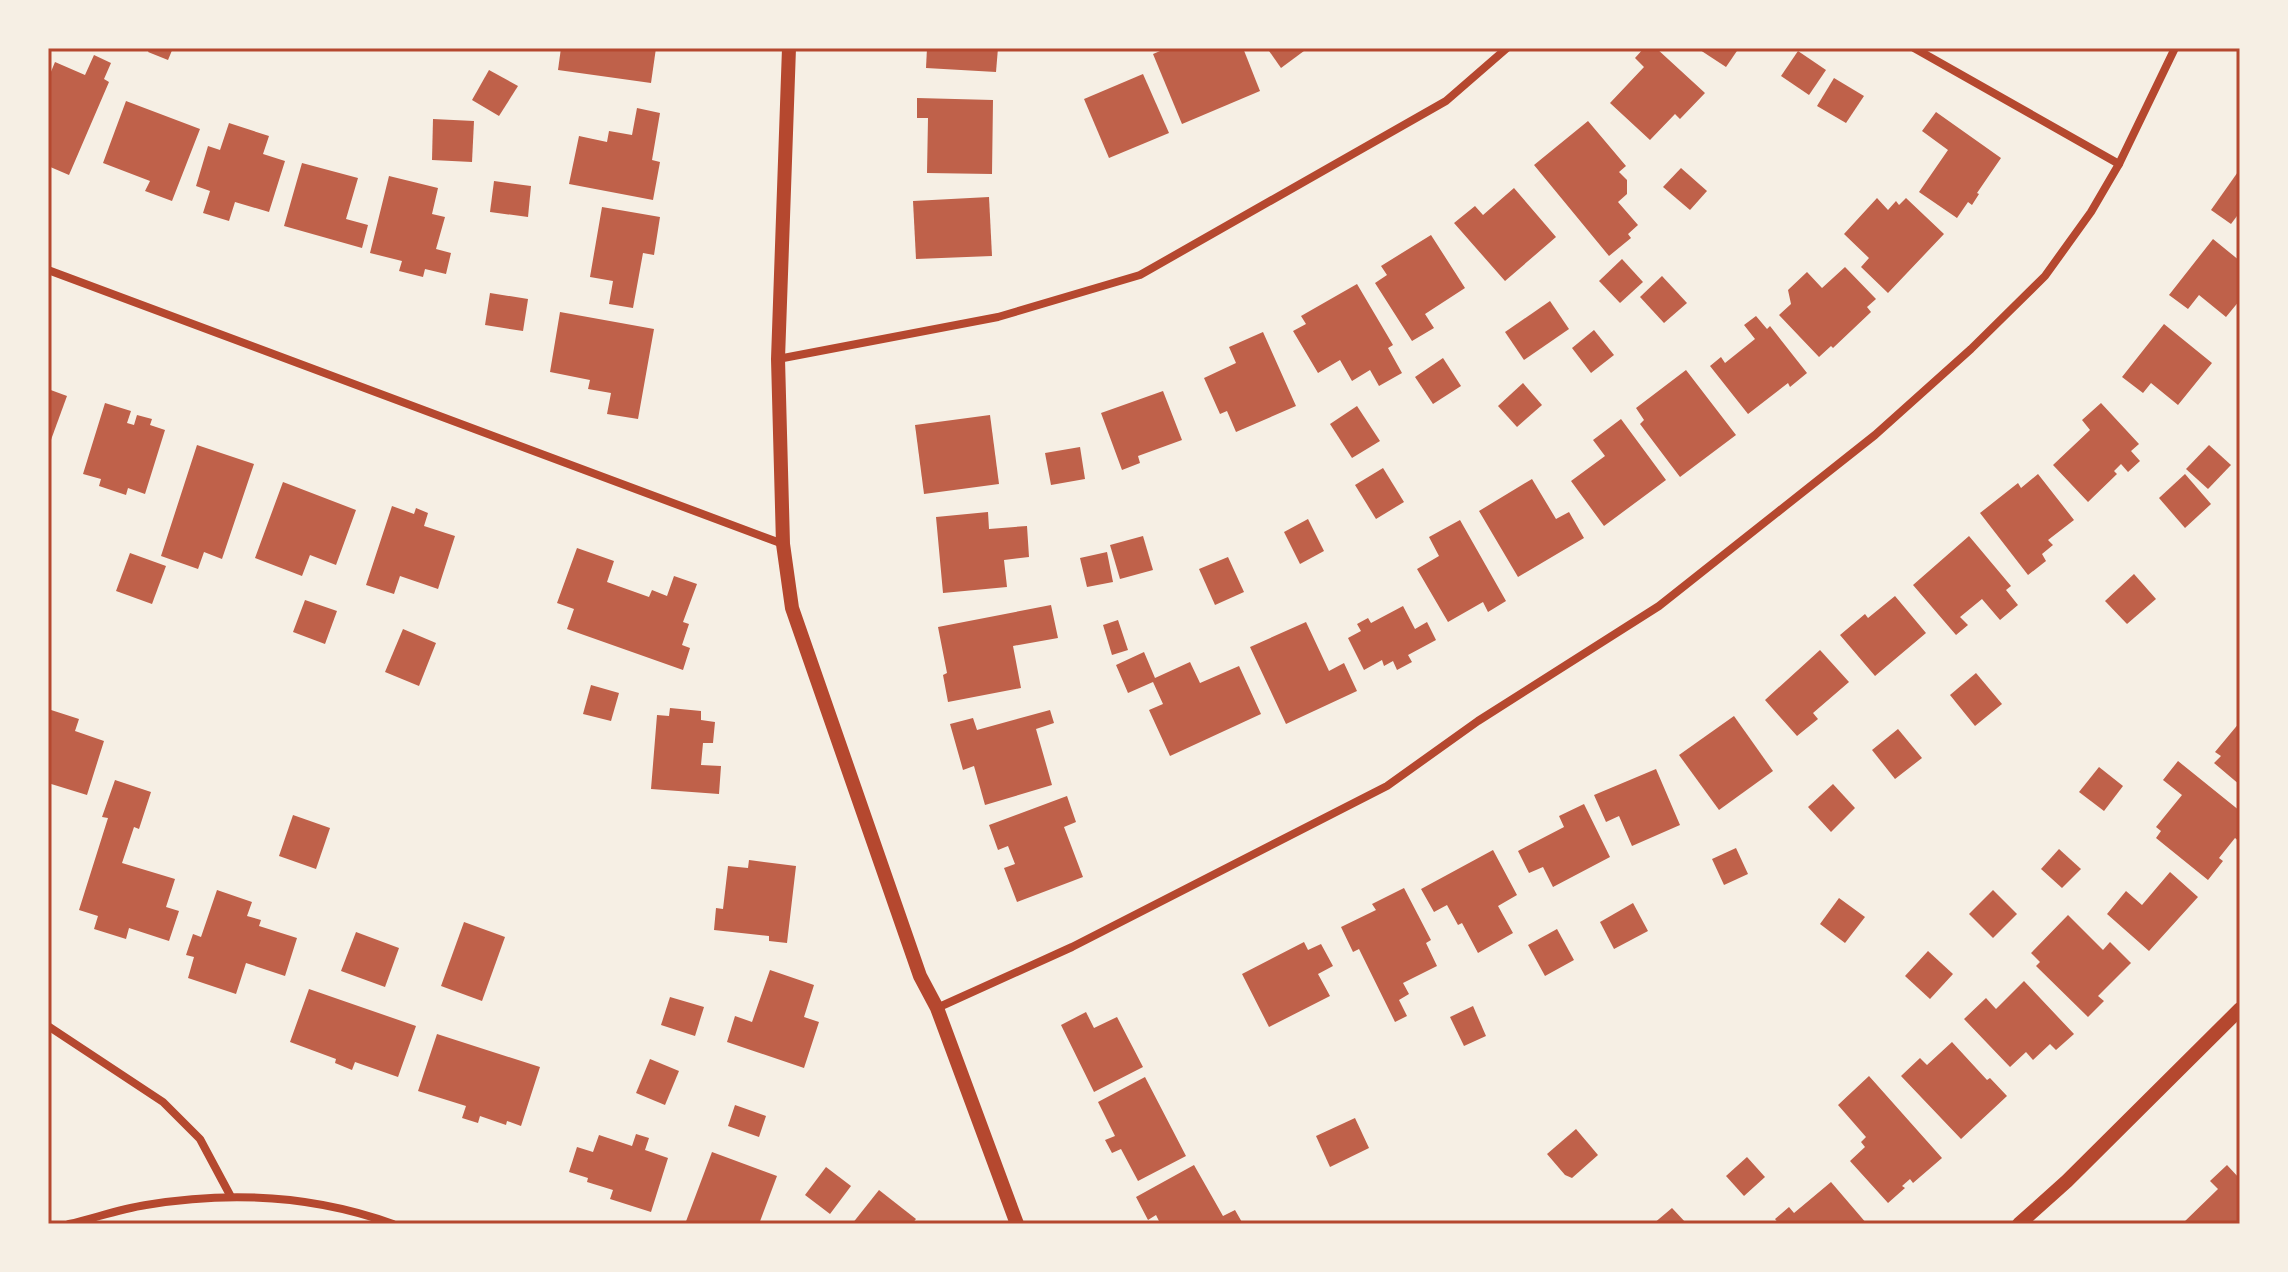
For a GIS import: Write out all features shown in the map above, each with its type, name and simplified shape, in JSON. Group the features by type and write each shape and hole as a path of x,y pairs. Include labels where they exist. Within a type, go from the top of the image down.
{"street":[{"path":"789,48 778,359 783,544 792,608 920,976 937,1008 1017,1224"},
{"path":"778,359 998,317 1140,275 1446,101 1507,48"},
{"path":"1914,48 2119,164"},
{"path":"937,1008 1072,947 1387,786 1478,721 1659,606 1875,435 1971,349 2045,276 2091,212 2119,164 2175,48"},
{"path":"48,270 783,544"},
{"path":"2019,1224 2067,1181 2240,1009"},
{"path":"48,1026 163,1102 200,1139 230,1195"},
{"path":"69,1224 145,1205 230,1195 299,1200 366,1214 393,1224"}],"building":[{"path":"150,48 173,48 168,60 148,52"},
{"path":"561,48 656,48 651,83 558,70"},
{"path":"927,48 998,48 996,72 926,68"},
{"path":"1167,48 1243,48 1260,91 1182,124 1153,54"},
{"path":"1267,48 1308,48 1281,68"},
{"path":"1644,48 1656,48 1705,93 1680,119 1675,114 1650,140 1610,103 1644,67 1635,58"},
{"path":"1697,48 1739,48 1726,67"},
{"path":"1798,51 1826,70 1809,95 1781,76"},
{"path":"94,55 111,63 104,79 109,82 69,175 48,166 51,136 48,135 48,79 55,62 85,75"},
{"path":"489,70 518,86 499,116 472,100"},
{"path":"1143,74 1169,133 1109,158 1084,99"},
{"path":"1834,78 1864,96 1846,123 1817,106"},
{"path":"917,98 993,100 992,174 927,173 928,118 917,118"},
{"path":"126,101 200,129 172,201 145,191 150,181 103,163"},
{"path":"637,108 660,113 652,160 660,162 653,200 569,184 579,136 607,142 609,131 632,135"},
{"path":"1936,112 2001,158 1972,205 1968,202 1957,218 1919,192 1948,150 1922,131"},
{"path":"433,119 474,121 472,162 432,160"},
{"path":"1588,121 1626,166 1619,172 1627,180 1627,194 1618,202 1638,225 1628,234 1631,238 1609,256 1534,165"},
{"path":"229,123 269,136 263,154 285,161 269,212 235,202 229,221 203,213 210,191 196,186 208,146 220,150"},
{"path":"302,163 358,178 346,219 368,225 362,248 284,226"},
{"path":"1681,168 1707,191 1690,210 1663,187"},
{"path":"2240,169 2240,212 2231,224 2211,210"},
{"path":"389,176 438,188 432,214 445,217 436,249 451,253 446,274 425,269 423,277 399,271 402,261 370,253"},
{"path":"494,181 531,186 528,217 490,212"},
{"path":"1514,188 1556,237 1505,281 1454,223 1475,206 1483,215"},
{"path":"989,197 992,256 916,259 913,201"},
{"path":"1877,198 1888,210 1896,201 1899,205 1906,198 1944,234 1888,293 1861,267 1869,258 1844,234"},
{"path":"602,207 660,217 654,255 643,253 633,308 609,304 613,281 590,277"},
{"path":"1431,235 1465,288 1425,314 1434,328 1412,341 1375,283 1387,275 1381,266"},
{"path":"2213,239 2240,261 2240,300 2226,317 2199,295 2188,309 2169,295"},
{"path":"1622,259 1643,282 1620,303 1599,281"},
{"path":"1845,267 1876,299 1867,307 1871,312 1819,357 1779,315 1791,304 1788,290 1807,272 1822,288"},
{"path":"1662,276 1687,303 1664,323 1640,297"},
{"path":"1357,284 1393,345 1388,348 1402,373 1379,386 1370,370 1352,381 1340,360 1318,373 1293,331 1306,324 1301,316"},
{"path":"490,293 528,299 523,331 485,325"},
{"path":"1550,301 1569,329 1524,360 1505,332"},
{"path":"560,312 654,329 638,419 607,414 611,393 588,389 590,380 550,372"},
{"path":"1756,316 1767,329 1770,326 1807,373 1790,387 1788,383 1748,414 1710,366 1721,357 1725,363 1755,339 1744,325"},
{"path":"2164,324 2212,363 2178,405 2151,383 2143,393 2122,377"},
{"path":"1594,330 1614,355 1591,373 1572,348"},
{"path":"1263,332 1296,406 1236,432 1227,411 1220,414 1204,378 1236,363 1229,347"},
{"path":"1443,358 1461,386 1433,404 1415,377"},
{"path":"1686,370 1736,435 1680,477 1640,424 1644,420 1636,408"},
{"path":"1523,383 1542,405 1517,427 1498,406"},
{"path":"48,389 67,396 48,448"},
{"path":"1163,391 1182,440 1138,456 1140,463 1122,470 1101,413"},
{"path":"105,403 131,411 127,423 134,425 137,415 152,419 150,425 165,430 145,494 128,488 126,495 99,486 101,479 83,474"},
{"path":"2101,403 2139,444 2131,451 2140,461 2128,472 2121,464 2114,471 2117,474 2088,502 2053,465 2090,430 2082,420"},
{"path":"1357,406 1380,441 1352,458 1330,424"},
{"path":"990,415 999,484 924,494 915,425"},
{"path":"1621,419 1666,480 1604,526 1571,481 1605,456 1593,440"},
{"path":"197,445 254,464 222,559 204,552 198,569 161,556"},
{"path":"2209,445 2231,465 2208,489 2186,469"},
{"path":"1080,447 1085,479 1051,485 1045,453"},
{"path":"1383,468 1404,502 1376,519 1355,485"},
{"path":"2038,474 2074,520 2048,540 2053,545 2042,554 2046,561 2028,575 1980,513 2018,483 2021,488"},
{"path":"2185,474 2211,504 2185,528 2159,498"},
{"path":"1532,479 1556,519 1569,512 1584,538 1518,577 1479,511"},
{"path":"283,482 356,510 336,565 310,555 302,576 255,558"},
{"path":"392,506 414,514 416,508 428,513 424,526 455,536 438,589 400,576 394,594 366,585"},
{"path":"988,512 989,529 1027,526 1029,557 1004,560 1007,587 943,593 936,517"},
{"path":"1308,519 1324,551 1300,564 1284,532"},
{"path":"1460,520 1506,601 1488,612 1483,602 1448,622 1417,569 1439,556 1429,537"},
{"path":"1143,536 1153,570 1120,579 1110,545"},
{"path":"1969,536 2011,586 2006,590 2018,605 2000,620 1982,599 1960,617 1968,625 1956,635 1913,585"},
{"path":"577,548 614,561 607,582 649,597 652,590 667,596 674,576 697,584 683,622 689,624 682,645 690,648 683,670 567,629 574,609 557,603"},
{"path":"1107,552 1113,582 1087,587 1080,558"},
{"path":"130,553 166,566 152,604 116,591"},
{"path":"1228,557 1244,592 1215,605 1199,569"},
{"path":"2134,574 2156,599 2127,624 2105,601"},
{"path":"1895,596 1926,633 1875,676 1840,635 1865,614 1868,618"},
{"path":"305,600 337,611 325,644 293,632"},
{"path":"1051,605 1058,638 1013,646 1021,688 948,702 943,675 947,673 938,627"},
{"path":"1403,606 1415,629 1427,622 1436,640 1408,655 1412,662 1397,670 1393,661 1384,666 1382,660 1364,670 1348,638 1361,631 1357,624 1368,618 1371,623"},
{"path":"1118,620 1128,650 1112,655 1103,625"},
{"path":"1306,622 1329,671 1344,663 1357,691 1286,724 1250,647"},
{"path":"403,629 436,643 419,686 385,672"},
{"path":"1820,650 1849,682 1813,713 1818,719 1797,736 1765,700"},
{"path":"1144,652 1155,678 1190,662 1200,683 1239,666 1261,714 1170,756 1149,710 1163,704 1153,682 1128,693 1116,665"},
{"path":"1976,673 2002,704 1975,726 1950,695"},
{"path":"591,685 619,693 611,721 583,714"},
{"path":"670,708 701,711 701,720 715,722 713,743 703,743 701,765 721,766 719,794 651,789 657,715 669,716"},
{"path":"48,709 79,719 75,731 104,741 87,795 48,783"},
{"path":"1050,710 1054,723 1036,729 1052,785 985,805 974,766 963,770 950,724 973,718 977,730"},
{"path":"1734,716 1773,771 1719,810 1679,755"},
{"path":"2240,722 2240,785 2214,763 2221,756 2215,752"},
{"path":"1898,729 1922,758 1895,779 1872,750"},
{"path":"2178,761 2240,811 2240,842 2235,838 2219,858 2223,861 2208,880 2156,838 2161,831 2156,827 2182,795 2163,780"},
{"path":"2099,767 2123,786 2104,811 2079,792"},
{"path":"1656,769 1680,825 1632,846 1619,816 1606,822 1594,795"},
{"path":"115,780 151,792 139,829 134,827 122,863 175,879 166,907 179,911 169,941 129,928 126,939 94,929 98,916 79,910 108,818 102,817"},
{"path":"1833,784 1855,808 1831,832 1808,807"},
{"path":"1067,796 1076,822 1064,827 1083,877 1017,902 1004,868 1015,864 1008,846 998,850 989,825"},
{"path":"1584,804 1610,857 1553,887 1543,867 1529,873 1518,851 1564,827 1559,816"},
{"path":"293,815 330,828 316,869 279,856"},
{"path":"1736,848 1748,874 1724,885 1712,859"},
{"path":"2059,849 2081,869 2062,888 2041,869"},
{"path":"1493,850 1517,895 1498,906 1513,933 1478,953 1462,923 1458,925 1447,905 1434,912 1421,889"},
{"path":"749,860 796,866 787,943 769,941 769,936 714,930 716,908 723,909 728,866 748,868"},
{"path":"2170,872 2198,897 2149,951 2107,914 2126,891 2142,905"},
{"path":"1404,888 1431,940 1426,943 1437,966 1403,983 1409,994 1399,1000 1407,1016 1395,1022 1359,949 1353,952 1341,927 1376,910 1372,904"},
{"path":"217,890 252,902 247,916 261,920 259,926 297,938 285,976 246,963 236,994 188,978 194,957 186,955 193,934 201,937"},
{"path":"1993,890 2017,914 1993,938 1969,914"},
{"path":"1839,898 1865,917 1845,943 1820,924"},
{"path":"1633,903 1648,931 1614,949 1600,922"},
{"path":"2068,915 2103,950 2110,942 2131,963 2098,996 2104,1001 2088,1017 2036,966 2040,962 2031,953"},
{"path":"464,922 505,937 482,1001 441,986"},
{"path":"1557,929 1574,960 1545,976 1528,945"},
{"path":"356,932 399,948 385,987 341,971"},
{"path":"1304,942 1308,950 1321,944 1333,966 1318,974 1330,996 1269,1027 1242,974"},
{"path":"1928,951 1953,974 1930,999 1905,976"},
{"path":"770,970 814,985 804,1017 819,1022 804,1068 727,1042 735,1016 752,1022"},
{"path":"2024,981 2074,1034 2056,1050 2050,1044 2033,1060 2026,1052 2010,1067 1964,1019 1986,998 1996,1009"},
{"path":"309,989 416,1026 398,1077 355,1062 352,1070 335,1063 336,1059 290,1042"},
{"path":"670,997 704,1007 695,1036 661,1025"},
{"path":"1473,1006 1486,1036 1464,1046 1450,1017"},
{"path":"1086,1012 1094,1028 1117,1017 1143,1067 1094,1092 1061,1025"},
{"path":"437,1034 540,1067 521,1126 507,1121 506,1125 480,1116 478,1123 462,1118 466,1106 418,1091"},
{"path":"1952,1042 1987,1080 1990,1078 2007,1096 1961,1139 1901,1076 1920,1058 1927,1065"},
{"path":"650,1059 679,1071 665,1105 636,1093"},
{"path":"1869,1076 1942,1158 1913,1183 1910,1179 1888,1203 1850,1161 1865,1147 1861,1142 1866,1137 1838,1105"},
{"path":"1145,1077 1186,1156 1138,1181 1121,1149 1112,1153 1105,1140 1115,1136 1098,1102"},
{"path":"735,1105 766,1116 759,1137 728,1126"},
{"path":"1355,1118 1369,1148 1330,1167 1316,1136"},
{"path":"1576,1129 1598,1155 1572,1178 1565,1175 1547,1154"},
{"path":"636,1134 649,1138 645,1150 668,1158 651,1212 610,1199 613,1190 587,1182 588,1178 569,1172 577,1147 593,1152 599,1135 632,1146"},
{"path":"712,1152 777,1176 759,1224 685,1224"},
{"path":"1747,1157 1765,1177 1744,1196 1726,1176"},
{"path":"1194,1165 1223,1216 1235,1210 1243,1224 1155,1224 1159,1221 1156,1215 1148,1220 1136,1197"},
{"path":"2227,1165 2240,1179 2240,1224 2182,1224 2218,1189 2210,1181"},
{"path":"826,1167 851,1186 830,1214 805,1195"},
{"path":"1831,1182 1867,1224 1779,1224 1775,1219 1789,1207 1794,1213"},
{"path":"879,1190 916,1219 912,1224 852,1224"},
{"path":"1672,1208 1687,1224 1653,1224"}]}
